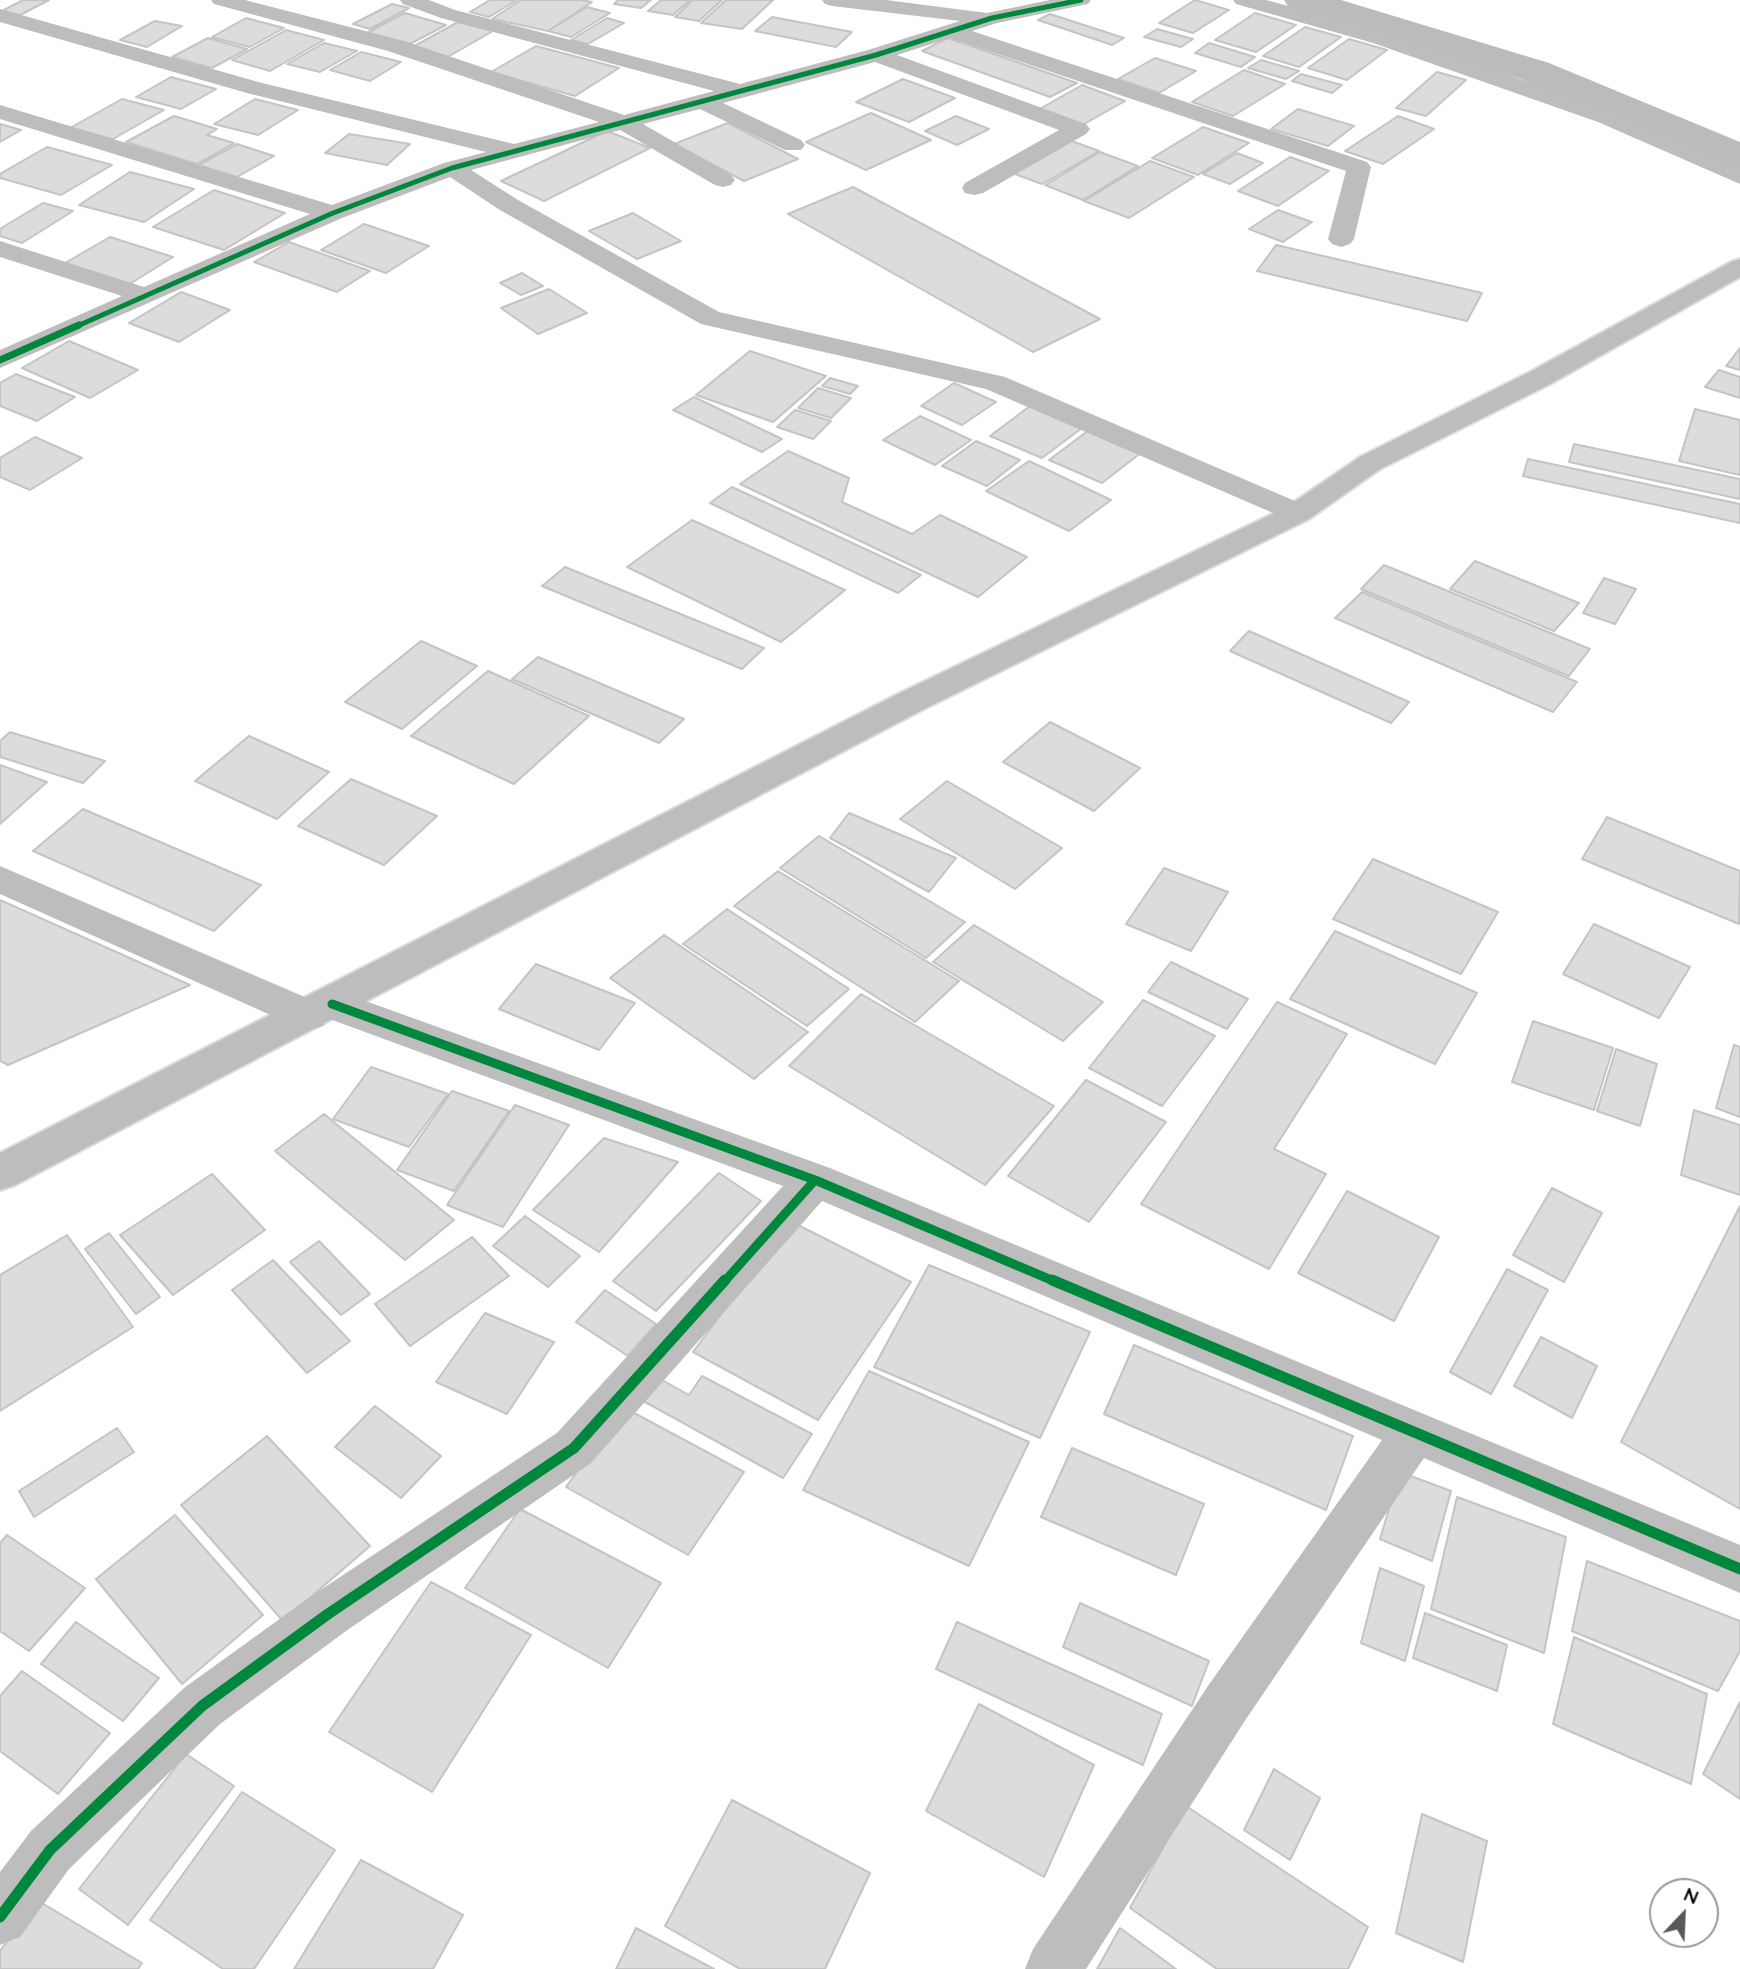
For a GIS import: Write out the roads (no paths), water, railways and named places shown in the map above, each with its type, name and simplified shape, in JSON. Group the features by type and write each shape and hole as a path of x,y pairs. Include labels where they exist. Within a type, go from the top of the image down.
{"street":[{"path":"221,0 396,46 622,122 723,180"},
{"path":"410,0 448,14 742,91"},
{"path":"832,0 992,18"},
{"path":"0,360 333,213 452,168 876,55 992,18 1081,0"},
{"path":"1243,0 1381,38 1606,117 1740,177"},
{"path":"0,15 256,88 516,152"},
{"path":"952,32 1359,167 1341,239"},
{"path":"876,55 1078,129 974,188"},
{"path":"701,101 793,145"},
{"path":"0,112 333,213"},
{"path":"452,168 509,205 710,318 995,383 1298,513"},
{"path":"0,249 144,295"},
{"path":"0,1173 320,1010 898,708 1298,513 1370,463 1540,378 1740,267"},
{"path":"0,879 320,1010 815,1180 1740,1569"},
{"path":"0,1917 50,1850 202,1706 328,1614 574,1448 815,1180"},
{"path":"1053,1969 1228,1701 1415,1432"}],"waterway":[{"path":"1302,0 1535,71 1740,157"}]}
